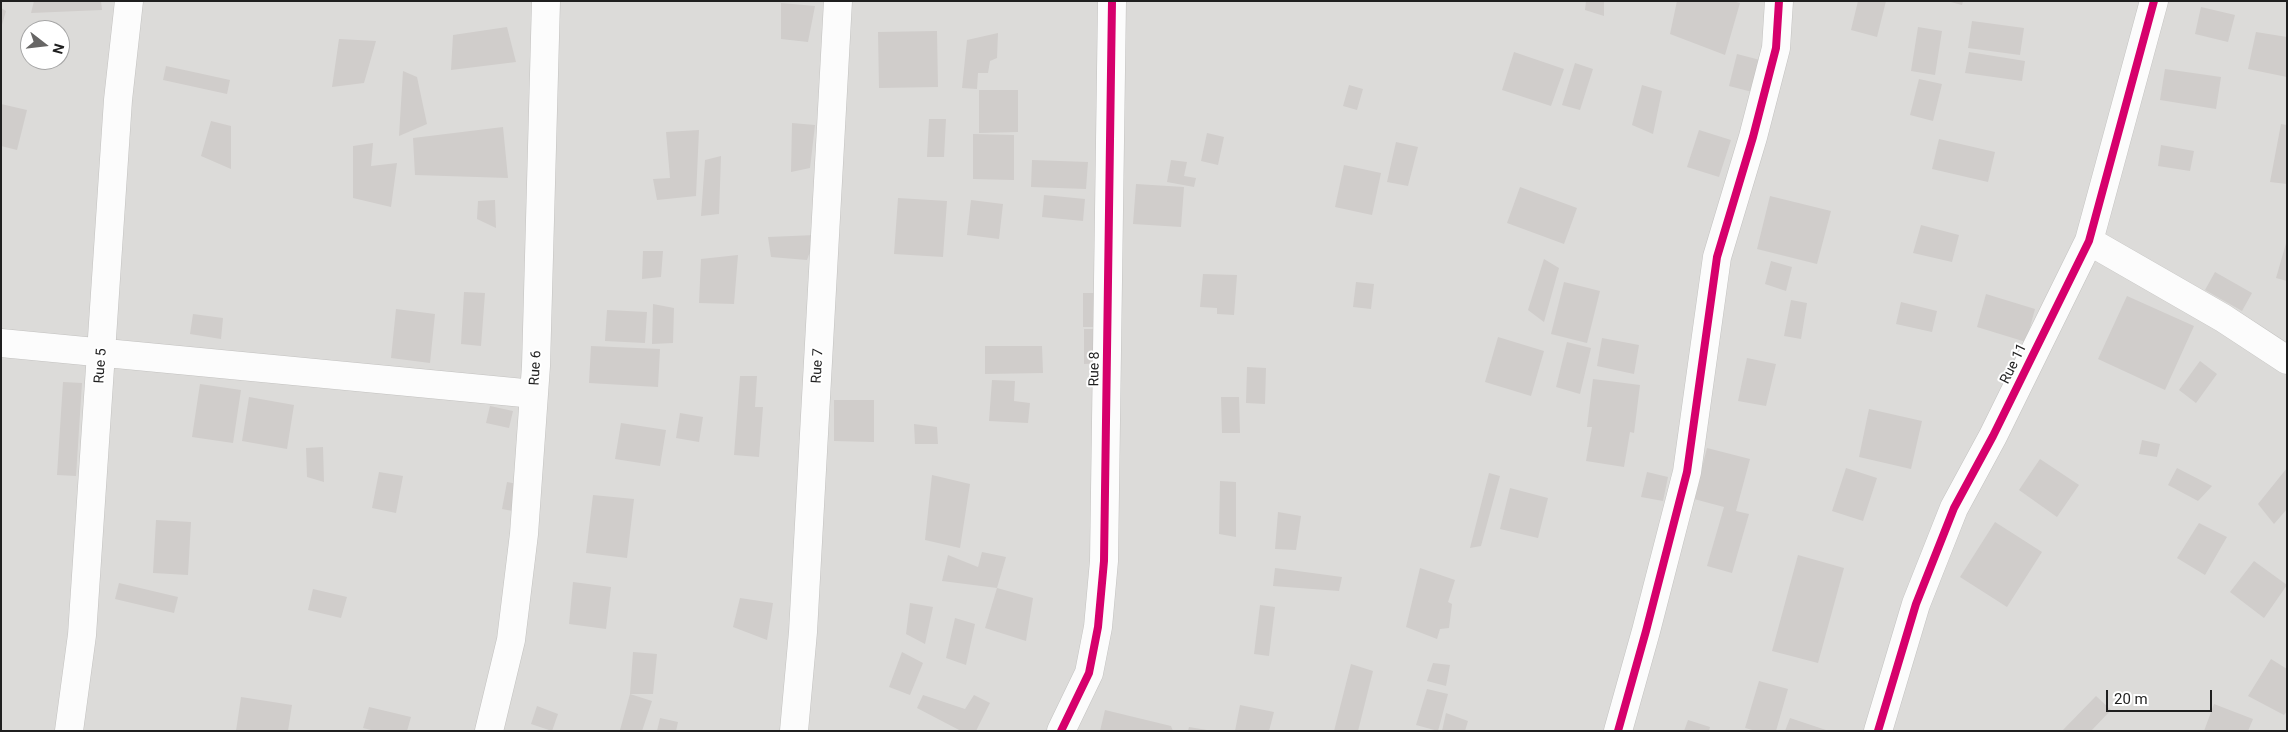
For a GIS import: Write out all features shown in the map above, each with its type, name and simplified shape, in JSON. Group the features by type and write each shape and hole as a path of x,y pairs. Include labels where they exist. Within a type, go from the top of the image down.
{"street":[{"name":"Rue 5","path":"69,731 82,635 118,100 129,1"},
{"name":"Rue 6","path":"489,731 511,640 524,534 534,394 546,1"},
{"name":"Rue 7","path":"794,731 803,632 838,1"},
{"name":"Rue 8","path":"1061,731 1089,673 1098,627 1104,561 1112,1"},
{"path":"1618,731 1687,472 1717,257 1754,137 1776,48 1780,1"},
{"name":"Rue 11","path":"1878,731 1916,604 1954,508 1993,436 2089,241 2154,1"},
{"path":"2089,241 2222,318 2287,360"},
{"path":"1,343 534,394"}],"shaded area":[{"path":"1,1 2287,1 2287,731 1,731"}],"building":[{"path":"34,1 101,1 102,10 31,13"},
{"path":"1586,1 1604,1 1604,16 1585,10"},
{"path":"1677,1 1732,1 1740,3 1725,55 1670,34"},
{"path":"1858,1 1886,1 1877,37 1851,30"},
{"path":"1947,1 1963,1 1962,5"},
{"path":"781,3 815,6 808,42 781,39"},
{"path":"2201,7 2235,15 2228,42 2195,34"},
{"path":"1,8 6,11 2,25 1,25"},
{"path":"1972,21 2024,28 2020,55 1968,48"},
{"path":"507,27 516,62 451,70 453,35"},
{"path":"1918,27 1942,31 1935,75 1911,71"},
{"path":"937,31 938,87 879,88 878,32"},
{"path":"2256,32 2287,37 2287,77 2248,69"},
{"path":"998,33 997,58 990,61 988,73 978,73 977,89 962,88 967,40"},
{"path":"339,39 376,41 364,83 332,87"},
{"path":"1514,52 1564,69 1551,106 1502,90"},
{"path":"1969,52 2025,61 2022,81 1965,73"},
{"path":"1737,54 1764,61 1756,93 1729,86"},
{"path":"1575,63 1593,69 1580,110 1562,105"},
{"path":"166,66 230,80 227,94 163,80"},
{"path":"2165,69 2221,77 2216,109 2160,100"},
{"path":"403,71 417,77 427,124 399,136"},
{"path":"1919,79 1942,84 1933,121 1910,115"},
{"path":"1349,85 1363,89 1357,110 1343,106"},
{"path":"1642,85 1662,91 1653,134 1632,125"},
{"path":"979,90 1018,90 1018,132 979,133"},
{"path":"1,104 27,110 17,150 1,146"},
{"path":"929,119 946,119 944,157 927,157"},
{"path":"211,121 231,126 231,169 201,156"},
{"path":"792,123 815,125 810,168 791,172"},
{"path":"2281,124 2287,125 2287,184 2270,182"},
{"path":"503,127 508,178 415,175 413,138"},
{"path":"699,130 696,196 657,200 653,179 670,178 666,132"},
{"path":"1699,130 1731,140 1719,177 1687,167"},
{"path":"1207,133 1224,137 1218,165 1201,161"},
{"path":"973,134 1014,135 1014,180 973,179"},
{"path":"1939,139 1995,152 1988,182 1932,169"},
{"path":"1396,142 1418,147 1408,186 1387,182"},
{"path":"373,143 371,166 397,163 391,207 353,198 353,146"},
{"path":"2161,145 2194,151 2190,171 2158,166"},
{"path":"721,156 719,214 701,216 705,160"},
{"path":"1032,160 1088,162 1086,189 1031,187"},
{"path":"1171,160 1187,162 1184,176 1196,178 1194,187 1167,182"},
{"path":"1344,165 1381,173 1372,215 1335,207"},
{"path":"1136,184 1184,187 1181,227 1133,224"},
{"path":"1520,187 1577,208 1564,244 1507,223"},
{"path":"1044,195 1085,199 1083,221 1042,217"},
{"path":"1770,196 1831,211 1817,264 1757,249"},
{"path":"898,198 947,201 943,257 894,254"},
{"path":"495,200 496,228 477,219 478,201"},
{"path":"971,200 1003,204 999,239 967,235"},
{"path":"1921,225 1959,235 1952,262 1913,253"},
{"path":"816,235 807,260 771,257 768,237"},
{"path":"2287,240 2287,281 2276,278"},
{"path":"643,251 663,251 661,277 642,279"},
{"path":"738,255 734,304 699,303 701,259"},
{"path":"1544,259 1559,268 1544,322 1528,310"},
{"path":"1771,261 1792,267 1786,291 1765,284"},
{"path":"2215,272 2252,293 2242,311 2205,290"},
{"path":"1203,274 1237,275 1234,315 1217,314 1217,308 1200,307"},
{"path":"1356,282 1374,284 1371,309 1353,307"},
{"path":"1564,282 1600,291 1587,343 1551,334"},
{"path":"464,292 485,293 481,346 461,344"},
{"path":"1083,293 1102,293 1102,327 1083,327"},
{"path":"1986,294 2035,309 2026,342 1977,327"},
{"path":"2127,296 2194,326 2165,390 2098,359"},
{"path":"1791,300 1807,303 1801,339 1784,336"},
{"path":"1901,302 1937,311 1932,332 1896,324"},
{"path":"653,304 674,308 673,343 652,344"},
{"path":"396,309 435,314 430,363 391,358"},
{"path":"607,310 647,312 645,343 605,341"},
{"path":"193,314 223,318 221,339 190,334"},
{"path":"1084,329 1106,329 1107,363 1084,364"},
{"path":"1498,337 1544,351 1531,396 1485,382"},
{"path":"1602,338 1639,345 1634,374 1597,366"},
{"path":"1567,342 1591,348 1580,394 1556,387"},
{"path":"591,346 660,349 658,387 589,383"},
{"path":"985,346 1042,346 1043,373 985,374"},
{"path":"1747,358 1776,364 1766,406 1738,401"},
{"path":"2200,361 2217,374 2196,403 2179,390"},
{"path":"1247,367 1266,368 1265,404 1246,403"},
{"path":"740,376 757,376 755,407 763,407 759,457 734,455"},
{"path":"1593,379 1640,385 1634,433 1630,432 1624,467 1586,461 1592,427 1587,427"},
{"path":"992,380 1015,381 1014,401 1030,403 1028,423 989,421"},
{"path":"63,382 82,383 76,476 57,475"},
{"path":"200,384 241,390 233,443 192,437"},
{"path":"249,397 294,405 287,449 242,441"},
{"path":"1221,397 1239,397 1240,433 1222,433"},
{"path":"834,400 874,400 874,442 834,441"},
{"path":"490,406 513,411 509,428 486,423"},
{"path":"1869,409 1922,421 1911,469 1859,457"},
{"path":"680,413 703,417 699,442 676,438"},
{"path":"621,423 666,430 660,466 615,459"},
{"path":"914,424 937,427 938,444 915,444"},
{"path":"2142,440 2160,444 2157,457 2139,454"},
{"path":"323,447 324,482 307,477 306,448"},
{"path":"1707,448 1750,459 1736,511 1749,514 1732,573 1707,566 1724,507 1694,499"},
{"path":"2040,459 2079,485 2057,517 2019,490"},
{"path":"1846,468 1877,478 1863,521 1832,511"},
{"path":"2177,468 2212,486 2198,501 2168,485"},
{"path":"2287,468 2287,509 2274,524 2258,504"},
{"path":"379,472 403,476 396,513 372,508"},
{"path":"1647,472 1668,477 1663,501 1641,497"},
{"path":"1489,473 1500,476 1481,546 1470,548"},
{"path":"932,475 970,484 960,548 925,540"},
{"path":"1220,481 1236,482 1236,537 1219,534"},
{"path":"507,482 523,485 518,512 502,509"},
{"path":"1510,488 1548,498 1538,538 1500,529"},
{"path":"593,495 634,499 627,558 586,553"},
{"path":"1278,512 1301,516 1296,550 1275,549"},
{"path":"156,520 191,522 188,575 153,573"},
{"path":"1995,522 2042,552 2007,607 1960,577"},
{"path":"2199,523 2227,537 2205,575 2177,558"},
{"path":"982,552 1006,557 997,588 942,581 948,555 978,567"},
{"path":"1798,555 1844,568 1818,663 1772,651"},
{"path":"2254,561 2287,585 2264,618 2230,592"},
{"path":"1275,568 1342,577 1339,591 1273,586"},
{"path":"1420,568 1455,580 1448,602 1452,604 1449,628 1440,629 1437,639 1406,627"},
{"path":"573,582 611,587 606,629 569,624"},
{"path":"119,583 178,597 174,613 115,599"},
{"path":"997,588 1033,598 1026,641 985,628"},
{"path":"313,589 347,597 341,618 308,610"},
{"path":"740,598 773,603 767,640 733,627"},
{"path":"910,603 933,607 925,644 906,634"},
{"path":"1260,605 1275,607 1269,656 1254,654"},
{"path":"955,618 975,624 966,665 946,658"},
{"path":"633,652 657,654 653,694 630,694"},
{"path":"902,652 923,663 910,695 889,687"},
{"path":"2271,659 2287,669 2287,711 2284,715 2248,696"},
{"path":"1433,663 1450,665 1446,686 1427,681"},
{"path":"1351,664 1373,671 1358,731 1334,731"},
{"path":"1759,681 1788,689 1776,731 1756,731 1745,728"},
{"path":"1427,689 1448,694 1438,731 1416,725"},
{"path":"630,694 652,701 642,731 620,730"},
{"path":"923,695 965,709 974,695 990,703 976,731 961,731 917,708"},
{"path":"2096,696 2111,710 2091,731 2062,731"},
{"path":"241,697 292,705 288,731 236,731"},
{"path":"2214,704 2253,719 2248,731 2204,731"},
{"path":"1240,705 1274,712 1269,731 1235,731"},
{"path":"537,706 558,714 552,731 531,724"},
{"path":"369,707 411,717 407,731 375,731 363,728"},
{"path":"1105,710 1171,726 1173,731 1100,731"},
{"path":"1446,713 1468,721 1465,731 1442,731"},
{"path":"660,718 678,722 676,731 657,731"},
{"path":"1790,718 1826,730 1826,731 1785,731"},
{"path":"1688,720 1710,727 1709,731 1684,731"},
{"path":"1189,727 1207,730 1207,731 1188,731"}],"cycle path":[{"path":"1061,731 1089,673 1098,627 1104,561 1112,1"},
{"path":"1618,731 1687,472 1717,257 1753,137 1776,48 1779,1"},
{"path":"1878,731 1916,604 1954,508 1993,436 2089,241 2154,1"}]}
